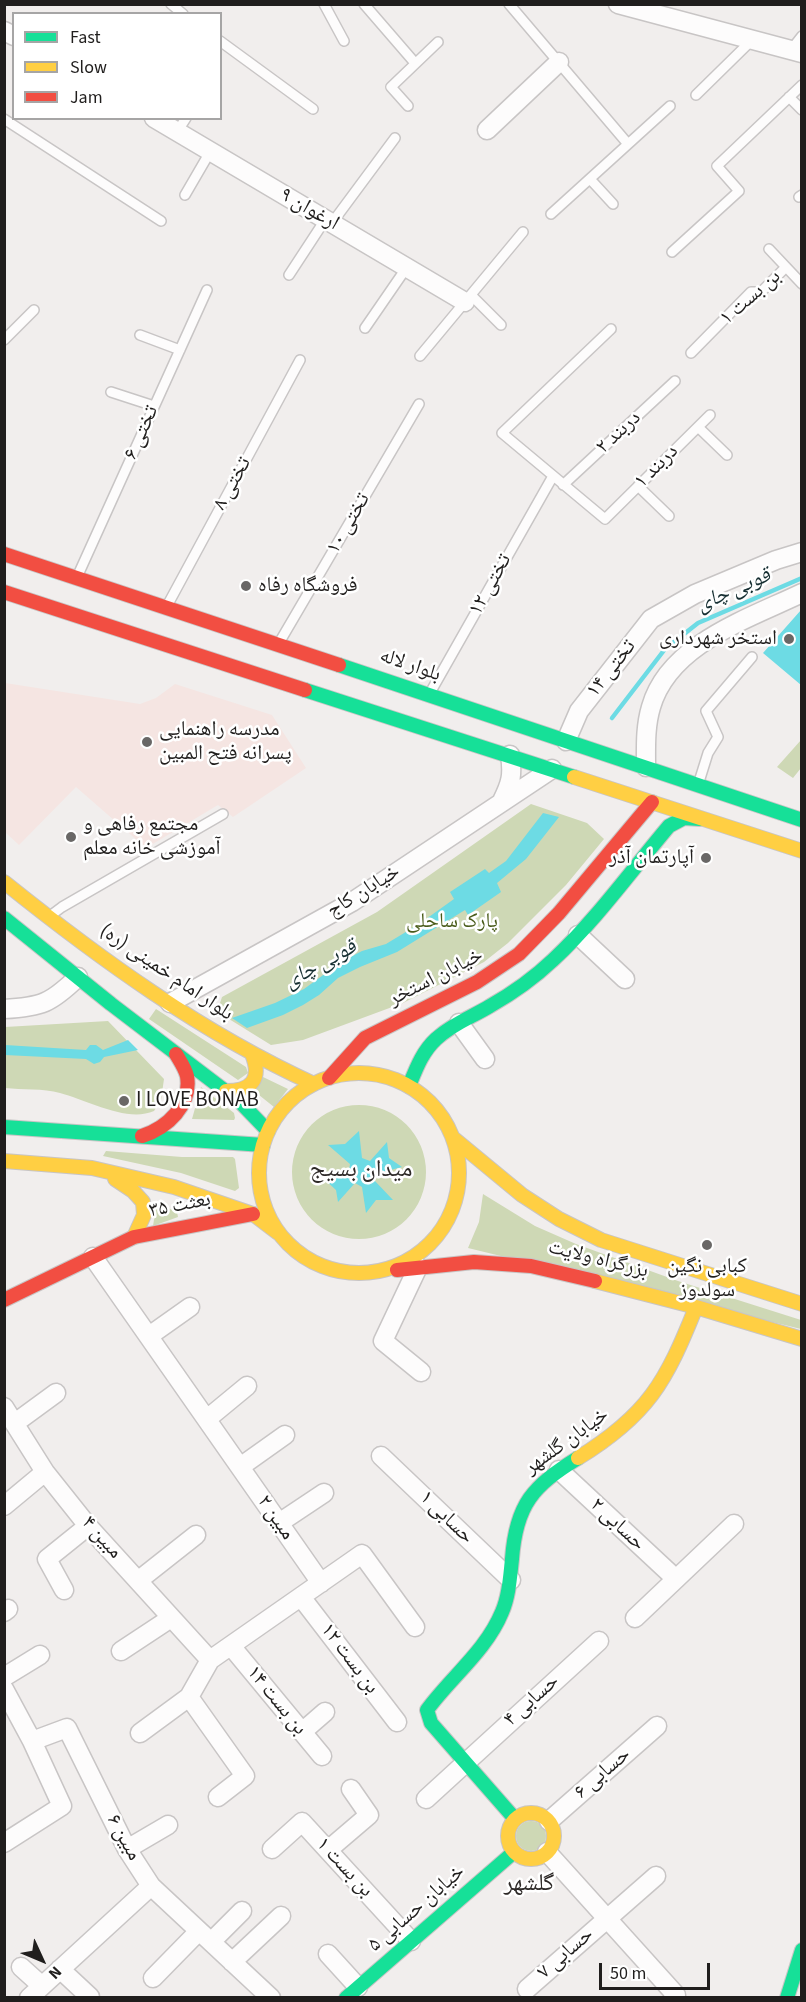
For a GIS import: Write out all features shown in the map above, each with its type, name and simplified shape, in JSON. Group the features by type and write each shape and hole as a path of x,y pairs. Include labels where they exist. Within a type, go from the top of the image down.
{"main road":[{"name":"بلوار لاله","path":"4,554 801,820"},
{"path":"4,592 801,851"},
{"name":"خیابان استخر","path":"329,1078 365,1038 477,982 519,954 559,913 652,802"},
{"path":"409,1086 415,1067 438,1035 507,997 560,954 669,826 679,819 691,816 712,822"},
{"path":"633,825 643,820 652,824 657,832 656,841"},
{"name":"بلوار امام خمینی (ره)","path":"4,882 48,918 170,1003 252,1054 314,1084"},
{"path":"4,918 241,1103 268,1131"},
{"path":"142,1136 155,1134 170,1122 181,1107 187,1088 187,1078 176,1054"},
{"path":"226,1091 238,1092 251,1085 257,1071 252,1054"},
{"path":"4,1161 92,1161 253,1214 278,1233 296,1251 321,1266 349,1273 378,1272 399,1265 418,1254 434,1240 447,1222 455,1202 459,1180 459,1159 453,1138 436,1108 409,1086 376,1074 360,1073 329,1078 314,1084 287,1104 268,1131 260,1160 260,1189 269,1217 278,1233"},
{"path":"4,1127 263,1145"},
{"path":"92,1161 96,1133"},
{"name":"بزرگراه ولایت","path":"453,1138 522,1197 577,1229 601,1240 801,1304"},
{"name":"بعثت ۳۵","path":"92,1161 141,1195 145,1212 134,1237"},
{"name":"بعثت ۳۵","path":"134,1237 253,1214"},
{"path":"4,1300 134,1237"},
{"name":"بزرگراه ولایت","path":"378,1272 474,1262 531,1266 589,1278 801,1339"},
{"name":"خیابان گلشهر","path":"515,1819 431,1723 427,1710 487,1639 503,1610 511,1580 519,1516 523,1507 542,1484 559,1470 638,1416 652,1398 674,1359 696,1307"},
{"path":"536,1813 549,1821 554,1840 547,1852 534,1859 520,1857 514,1852 510,1846 508,1832 515,1819 521,1815 536,1813"},
{"name":"خیابان حسابی ۵","path":"352,1992 514,1852"},
{"path":"787,1998 801,1950"}],"street":[{"path":"618,4 673,11 751,41 798,46"},
{"path":"487,130 559,62"},
{"name":"ارغوان ۹","path":"162,120 182,125 210,152 407,267 468,298"},
{"name":"تختی ۱۴","path":"566,741 579,711 651,619 695,594 801,552"},
{"path":"646,767 647,729 651,707 667,676 695,647 801,593"},
{"path":"502,801 513,772 510,755"},
{"name":"خیابان کاج","path":"170,1003 352,902 552,769"},
{"path":"578,934 625,979"},
{"path":"4,1010 45,1004 59,995 78,977"},
{"path":"459,1023 485,1059"},
{"name":"مبین ۲","path":"93,1257 321,1583"},
{"path":"418,1267 383,1341 421,1372"},
{"path":"149,1336 190,1307"},
{"path":"207,1419 247,1386"},
{"path":"15,1423 56,1393"},
{"name":"مبین ۴","path":"4,1407 45,1472 88,1526 210,1660"},
{"path":"240,1467 285,1435"},
{"name":"حسابی ۱","path":"381,1456 511,1580"},
{"name":"حسابی ۲","path":"559,1470 676,1579"},
{"path":"4,1506 45,1472"},
{"path":"279,1523 324,1493"},
{"path":"635,1618 735,1524"},
{"path":"64,1590 47,1559 88,1526"},
{"path":"139,1580 196,1535"},
{"path":"140,1733 189,1697 210,1660 362,1554 415,1627"},
{"name":"بن بست ۱۲","path":"302,1597 397,1722"},
{"path":"121,1651 171,1618"},
{"name":"حسابی ۴","path":"426,1799 599,1641"},
{"name":"بن بست ۱۴","path":"231,1646 322,1756"},
{"path":"4,1677 39,1655"},
{"path":"4,1689 32,1741 62,1806 4,1843"},
{"path":"189,1697 245,1776 218,1797"},
{"path":"302,1732 325,1712"},
{"name":"حسابی ۶","path":"549,1821 657,1726"},
{"name":"مبین ۶","path":"32,1741 67,1728 127,1849 151,1886 265,1996"},
{"path":"328,1850 369,1815 351,1789"},
{"name":"بن بست ۱","path":"272,1850 302,1822 411,1941"},
{"path":"127,1849 168,1825"},
{"path":"547,1852 674,1996"},
{"name":"حسابی ۷","path":"526,1989 656,1876"},
{"path":"21,1967 36,1992 151,1886"},
{"path":"153,1978 242,1911"},
{"path":"232,1962 281,1916"},
{"path":"328,1954 352,1992"},
{"path":"60,1970 90,1997"}],"lane":[{"path":"324,4 344,41"},
{"path":"364,4 415,63"},
{"path":"509,4 628,144"},
{"path":"696,95 751,41"},
{"path":"222,42 313,109"},
{"path":"408,106 391,87 438,42"},
{"path":"672,252 739,191 717,166 801,84"},
{"path":"789,97 801,110"},
{"path":"551,214 669,106"},
{"path":"4,119 161,220"},
{"path":"289,275 395,138"},
{"path":"185,195 210,152"},
{"path":"590,179 613,204"},
{"path":"420,356 523,232"},
{"name":"بن بست ۱","path":"769,249 801,284"},
{"path":"365,328 407,267"},
{"name":"بن بست ۱","path":"691,353 751,292 761,292 786,267"},
{"name":"تختی ۶","path":"77,577 207,290"},
{"path":"468,298 501,325"},
{"path":"4,340 34,310"},
{"path":"563,485 501,433 611,329"},
{"path":"140,335 180,350"},
{"name":"تختی ۸","path":"166,607 300,360"},
{"name":"دربند ۲","path":"563,485 675,381"},
{"path":"111,392 154,406"},
{"name":"تختی ۱۰","path":"278,644 419,404"},
{"name":"دربند ۱","path":"563,485 605,519 710,415"},
{"path":"698,427 727,455"},
{"name":"تختی ۱۲","path":"429,695 553,476"},
{"path":"638,486 669,516"},
{"path":"698,785 708,753 718,737 706,711 752,657"},
{"path":"48,918 62,907 223,814"}],"shaded area":[{"name":"مدرسه راهنمایی پسرانه فتح المبین","path":"5,683 140,704 156,698 175,684 272,715 306,768 233,817 218,805 146,848 76,787 19,845 5,832"}],"green space":[{"path":"801,740 801,768 793,778 777,767"},
{"name":"پارک ساحلی","path":"531,804 587,823 604,839 566,885 508,943 484,962 403,1003 303,1040 271,1045 208,1006 220,1003 222,997 377,912"},
{"path":"156,1009 246,1067 248,1073 238,1080 149,1019"},
{"path":"108,1021 164,1079 161,1100 154,1111 132,1114 107,1109 53,1091 5,1088 5,1027"},
{"path":"263,1077 288,1089 274,1107 254,1091"},
{"path":"201,1087 234,1113 234,1120 192,1119"},
{"name":"میدان بسیج","path":"359,1105 385,1110 406,1125 421,1146 426,1172 421,1198 406,1219 385,1234 359,1239 333,1234 312,1219 297,1198 292,1172 297,1146 312,1125 333,1110"},
{"path":"106,1151 182,1157 233,1157 239,1188 235,1191 181,1173 103,1156"},
{"path":"483,1194 535,1226 576,1244 678,1281 801,1320 801,1329 468,1248 479,1222"},
{"path":"159,1204 177,1212 178,1217 153,1226 156,1207"},
{"path":"531,1821 542,1825 546,1836 542,1847 531,1851 520,1847 516,1836 520,1825"}],"water":[{"name":"استخر شهرداری","path":"801,610 802,685 763,653"},
{"name":"قوبی چای","path":"543,813 559,817 526,859 497,883 501,892 468,915 465,910 397,952 338,978 319,995 283,1015 247,1028 232,1018 275,1003 304,989 341,962 362,951 386,944 419,924 454,899 450,892 485,869 489,873 506,861"},
{"path":"128,1040 138,1050 104,1057 100,1062 94,1064 86,1059 5,1055 5,1045 86,1050 90,1045 96,1045 103,1050"},
{"path":"359,1131 362,1158 370,1161 387,1142 389,1158 402,1167 375,1174 374,1180 393,1200 376,1200 366,1213 362,1187 355,1183 338,1202 336,1190 321,1176 349,1171 350,1164 328,1145 345,1144"}],"waterway":[{"name":"قوبی چای","path":"612,718 665,649 698,623 802,578"}],"traffic: fast":[{"path":"339,665 802,820"},
{"path":"305,690 574,777"},
{"path":"409,1086 423,1055 436,1039 455,1025 507,996 538,973 584,929 669,826 684,818 700,819"},
{"path":"4,918 111,1004 241,1103 268,1131"},
{"path":"4,1127 263,1145"},
{"path":"515,1819 431,1723 427,1710 478,1651 502,1612 508,1593 514,1540 523,1510 530,1498 549,1478 578,1458"},
{"path":"346,1998 514,1852"},
{"path":"787,1998 802,1950"}],"traffic: slow":[{"path":"574,777 802,851"},
{"path":"4,882 77,939 153,993 232,1042 314,1084"},
{"path":"226,1091 242,1089 252,1082 256,1070 252,1054"},
{"path":"349,1073 369,1073 397,1080 430,1102 452,1135 459,1163 459,1173 459,1183 452,1211 430,1244 397,1266 369,1273 349,1273 321,1266 303,1256 282,1237 263,1202 259,1183 259,1163 266,1135 276,1117 295,1096 330,1077 349,1073"},
{"path":"453,1138 522,1195 559,1219 601,1240 802,1304"},
{"path":"4,1161 92,1168 174,1187 253,1214 278,1233"},
{"path":"115,1179 133,1191 143,1202 144,1215 134,1237"},
{"path":"595,1281 696,1307 802,1339"},
{"path":"578,1458 622,1427 652,1394 675,1356 696,1307"},
{"path":"531,1813 547,1820 554,1836 547,1852 531,1859 515,1852 508,1836 515,1820 531,1813"}],"traffic: jam":[{"path":"4,554 339,665"},
{"path":"4,592 305,690"},
{"path":"329,1078 365,1038 477,982 519,954 559,913 652,802"},
{"path":"142,1136 169,1121 182,1106 188,1087 187,1076 176,1054"},
{"path":"4,1300 134,1237 253,1214"},
{"path":"397,1270 474,1262 531,1266 595,1281"}],"place":[{"name":"فروشگاه رفاه","path":"246,586"},
{"name":"استخر شهرداری","path":"789,639"},
{"name":"مدرسه راهنمایی پسرانه فتح المبین","path":"147,742"},
{"name":"مجتمع رفاهی و آموزشی خانه معلم","path":"71,837"},
{"name":"آپارتمان آذر","path":"706,858"},
{"name":"I LOVE BONAB","path":"124,1101"},
{"name":"کبابی نگین سولدوز","path":"707,1245"}],"district":[{"name":"میدان بسیج","path":"361,1171"},
{"name":"گلشهر","path":"529,1885"}]}
